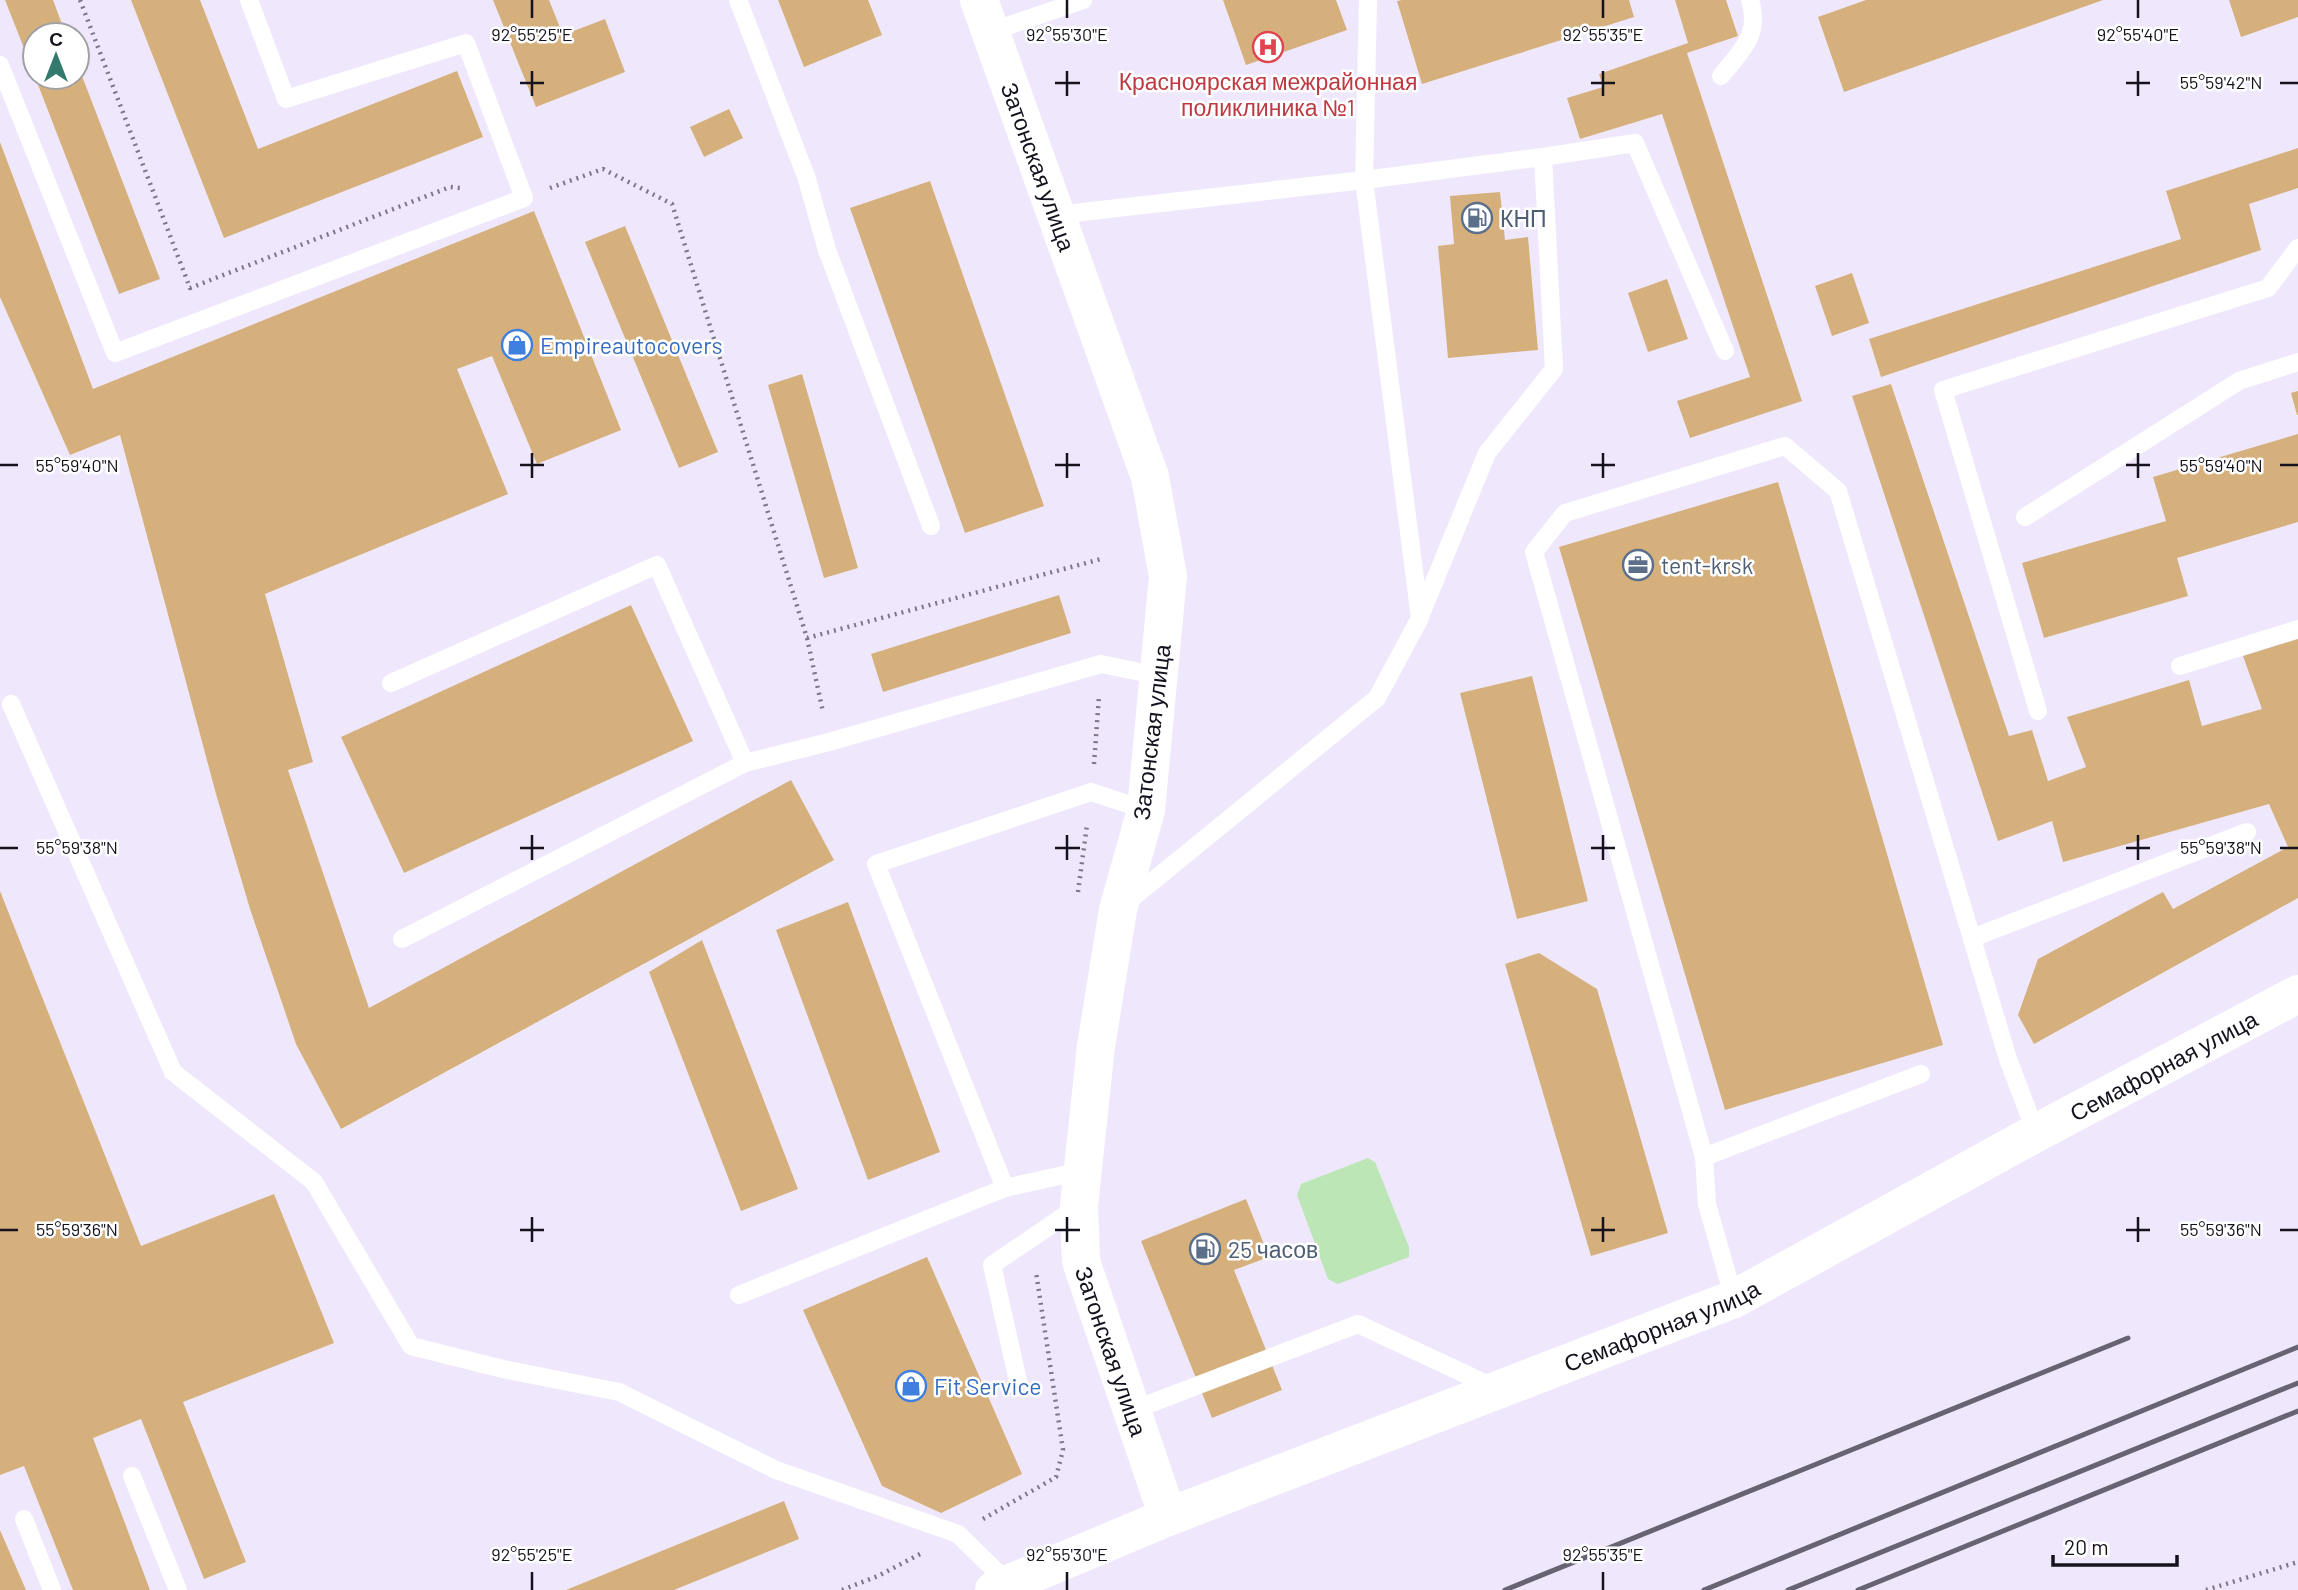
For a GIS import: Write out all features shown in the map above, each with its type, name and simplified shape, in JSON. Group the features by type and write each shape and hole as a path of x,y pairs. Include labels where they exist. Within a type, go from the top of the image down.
{"main road":[{"name":"Затонская улица","path":"984,16 1150,477 1168,576 1146,810 1118,910 1096,1046 1080,1189 1081,1262 1168,1517"},
{"name":"Семафорная улица","path":"1001,1587 1168,1517 1734,1299 2036,1133 2298,994"}],"lane":[{"path":"0,65 115,353 524,198 466,43 286,99 249,0"},
{"path":"738,0 806,176 827,250 931,526"},
{"path":"984,16 1083,0"},
{"path":"1368,0 1364,180 1420,618"},
{"path":"1721,76 1751,37 1753,10 1749,0"},
{"path":"1056,215 1364,180 1635,143 1725,351"},
{"path":"1118,910 1377,698 1420,618 1486,453 1554,369 1543,157"},
{"path":"2038,711 1943,390 2268,288 2298,248"},
{"path":"2025,517 2239,381 2298,362"},
{"path":"1734,1299 1707,1204 1704,1157 1534,552 1565,513 1785,446 1838,491 2008,1059 2036,1133"},
{"path":"391,683 657,565 745,763"},
{"path":"2180,666 2298,629"},
{"path":"402,939 745,763 1101,664 1160,676"},
{"path":"11,704 173,1072 314,1182 411,1346 503,1370 619,1392 776,1470 958,1534 1001,1587"},
{"path":"1005,1188 876,864 1091,792 1146,810"},
{"path":"1972,938 2247,832"},
{"path":"1704,1157 1921,1074"},
{"path":"739,1294 1005,1188 1080,1189"},
{"path":"1018,1381 992,1265 1080,1189"},
{"path":"1132,1411 1358,1324 1499,1390"},
{"path":"132,1476 178,1590"},
{"path":"24,1519 52,1590"}],"path":[{"path":"80,0 190,288 450,187 462,188"},
{"path":"524,198 603,169 672,204 807,638 829,741"},
{"path":"807,638 1101,559"},
{"path":"2206,1590 2298,1562"}],"green space":[{"path":"1368,1158 1375,1162 1409,1247 1409,1257 1338,1284 1328,1279 1297,1195 1301,1184"}],"building":[{"path":"5,0 53,0 61,21 21,21 21,41"},
{"path":"131,0 200,0 258,149 457,71 483,137 224,238"},
{"path":"493,0 549,0 563,35 605,19 625,72 536,107"},
{"path":"778,0 868,0 882,35 804,67"},
{"name":"Красноярская межрайонная поликлиника №1","path":"1223,0 1336,0 1347,30 1246,65"},
{"path":"1629,0 1634,17 1422,84 1397,1"},
{"path":"1675,0 1726,0 1738,36 1687,53 1802,401 1690,438 1677,401 1750,377 1662,114 1580,139 1567,98 1603,87 1599,74 1688,43"},
{"path":"1866,0 2103,0 1844,92 1818,17"},
{"path":"2229,0 2298,0 2298,17 2241,37"},
{"path":"40,91 88,91 160,279 119,294"},
{"path":"729,109 743,138 704,157 690,127"},
{"path":"0,142 93,389 534,211 621,430 537,464 492,356 457,369 508,494 265,594 313,762 288,770 369,1008 791,780 834,860 341,1129 296,1044 250,909 216,794 120,435 70,455 0,297"},
{"path":"2298,148 2298,188 2249,204 2261,250 1881,377 1869,339 2181,239 2166,191"},
{"path":"930,181 1044,506 965,533 850,208"},
{"path":"1500,192 1505,240 1528,237 1538,350 1448,358 1438,246 1454,244 1450,196"},
{"path":"625,226 718,452 679,468 585,242"},
{"path":"1852,273 1869,323 1832,336 1815,286"},
{"path":"1667,279 1688,339 1648,352 1628,293"},
{"path":"802,374 858,568 824,578 768,385"},
{"path":"1891,384 2009,736 2032,730 2048,781 2086,767 2067,717 2189,680 2202,726 2262,709 2243,656 2298,639 2298,898 2034,1044 2018,1015 2038,959 2163,892 2173,909 2288,847 2269,804 2063,862 2052,821 1998,841 1852,396"},
{"path":"2298,391 2298,415 2297,415 2291,393"},
{"path":"2298,434 2298,522 2177,558 2188,596 2044,638 2022,563 2166,521 2153,477"},
{"path":"1778,482 1943,1045 1725,1110 1559,547"},
{"path":"1059,595 1071,633 883,692 871,654"},
{"path":"631,605 693,741 404,873 341,737"},
{"path":"1532,676 1588,901 1517,919 1460,693"},
{"path":"0,891 141,1246 274,1194 334,1343 183,1402 246,1562 204,1579 141,1419 93,1438 150,1590 73,1590 24,1466 0,1475"},
{"path":"848,902 940,1152 868,1180 776,930"},
{"path":"702,940 798,1189 741,1211 649,972"},
{"path":"1539,953 1597,989 1668,1233 1591,1256 1505,964"},
{"path":"1246,1199 1269,1257 1234,1270 1282,1390 1212,1418 1141,1241"},
{"name":"Fit Service","path":"927,1257 1022,1474 941,1513 882,1486 803,1310"},
{"path":"784,1501 799,1539 674,1590 566,1590"},
{"path":"0,1530 26,1590 0,1590"}],"railway":[{"path":"1505,1590 2128,1338"},
{"path":"1704,1590 2298,1347"},
{"path":"1788,1590 2298,1383"},
{"path":"1858,1590 2298,1411"}],"place":[{"name":"Красноярская межрайонная поликлиника №1","path":"1268,47"},
{"name":"КНП","path":"1477,218"},
{"name":"Empireautocovers","path":"517,345"},
{"name":"tent-krsk","path":"1638,565"},
{"name":"25 часов","path":"1205,1249"},
{"name":"Fit Service","path":"911,1386"}]}
